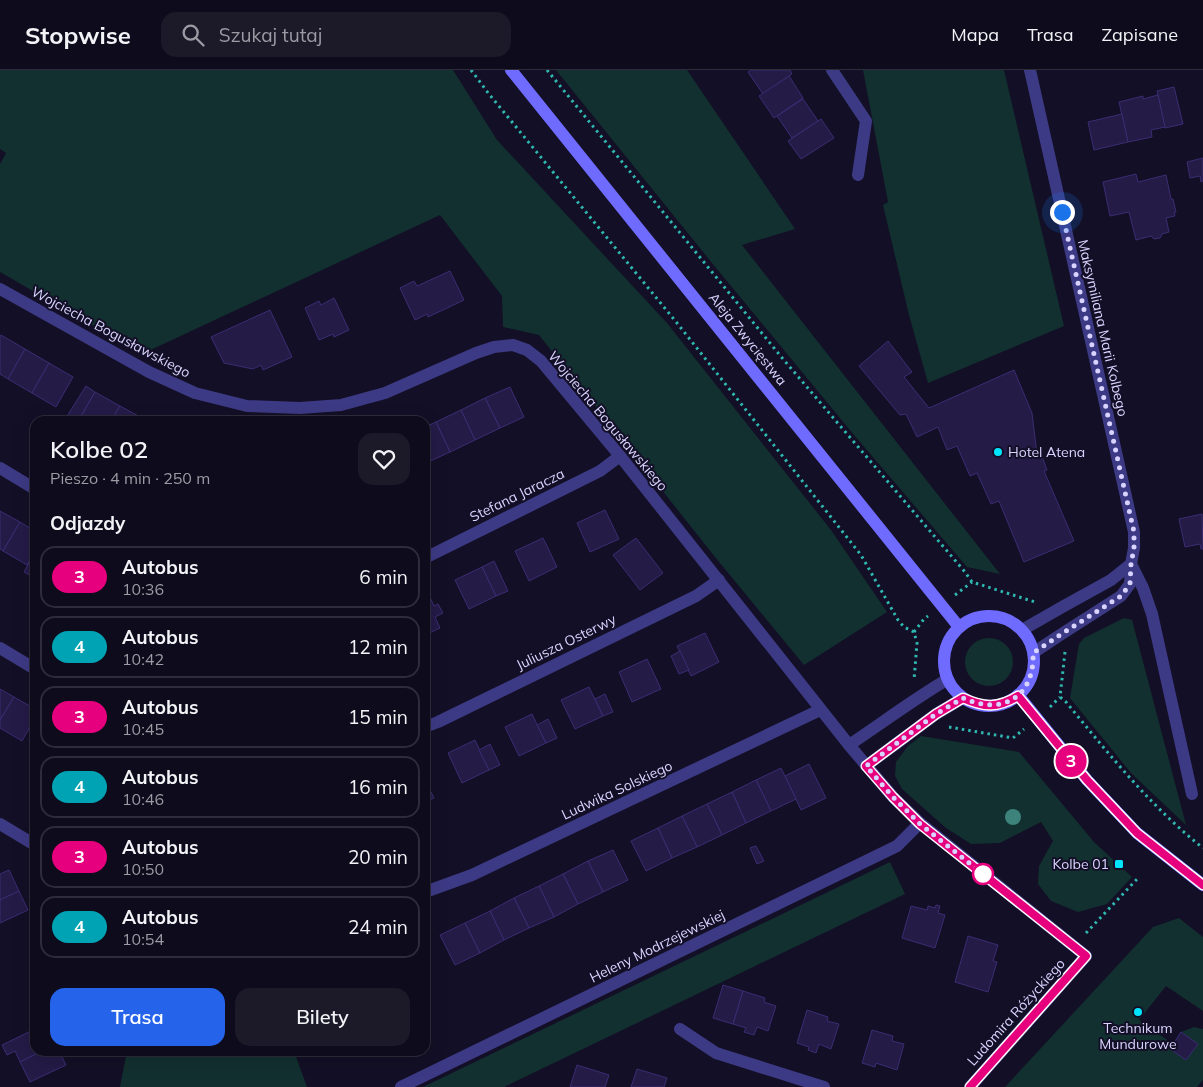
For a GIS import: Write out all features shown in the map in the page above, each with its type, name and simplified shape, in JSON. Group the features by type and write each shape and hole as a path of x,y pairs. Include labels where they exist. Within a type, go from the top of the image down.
{"main road":[{"name":"Aleja Zwycięstwa","path":"511,70 959,627"},
{"path":"983,616 997,617 1010,622 1022,630 1029,641 1033,653 1034,666 1024,690 1018,696 1002,704 988,706 975,704 963,698 954,689 948,679 944,665 945,652 950,639 959,627 970,620 983,616"},
{"path":"1018,696 1087,780 1137,833 1203,885"}],"street":[{"path":"832,70 866,121 858,175"},
{"name":"Maksymiliana Marii Kolbego","path":"1030,70 1134,532 1130,584 1121,596 1033,653"},
{"name":"Wojciecha Bogusławskiego","path":"0,289 149,372 195,393 247,406 300,408 341,405 385,393 494,347 513,345 527,350 541,361 620,456 820,710 893,797 920,824 1086,956"},
{"name":"Stefana Jaracza","path":"430,556 600,471 620,456"},
{"path":"0,468 30,486"},
{"path":"1022,630 1111,580 1131,564 1143,588 1152,614 1192,794"},
{"name":"Juliusza Osterwy","path":"430,725 696,596 719,580"},
{"path":"0,648 30,666"},
{"path":"849,745 948,679"},
{"path":"866,766 936,714 963,698"},
{"name":"Ludwika Solskiego","path":"430,890 472,875 820,710"},
{"path":"0,824 30,842"},
{"name":"Heleny Modrzejewskiej","path":"401,1087 897,846 920,824"},
{"name":"Ludomira Różyckiego","path":"970,1087 1086,956"},
{"path":"680,1029 716,1053 824,1087"}],"path":[{"path":"471,70 677,323 861,555 898,620 904,627 914,632 917,643 914,683 922,695"},
{"path":"547,70 783,359 972,582 1040,603 1048,615"},
{"path":"936,714 945,726 1013,738 1060,697 1066,648 1060,635"},
{"path":"1060,697 1127,776 1185,834 1203,848"},
{"path":"1074,946 1139,877"}],"green space":[{"path":"0,70 453,70 497,140 667,323 831,530 887,612 804,665 715,557 539,335 503,327 502,296 440,215 142,354 0,272 0,164 6,153 0,149"},
{"path":"556,70 687,70 795,229 742,245 1000,574 967,567 854,435"},
{"path":"863,70 1004,70 1064,326 928,383 909,315 883,205 888,202"},
{"path":"1124,618 1132,620 1186,825 1131,773 1070,698 1079,644 1084,638"},
{"path":"989,638 998,640 1006,645 1011,653 1013,662 1011,671 1006,679 998,684 989,686 980,684 972,679 967,671 965,662 967,653 972,645 980,640"},
{"path":"921,736 1019,752 1094,842 1132,877 1107,904 1078,912 1051,901 1038,884 1039,866 1053,841 1041,822 1000,843 971,844 946,828 902,789 895,776 896,762 908,746"},
{"path":"890,862 905,894 504,1087 423,1087"},
{"name":"Technikum Mundurowe","path":"1179,918 1203,937 1203,1011 1166,986 1139,1020 1173,1044 1170,1049 1186,1060 1198,1044 1181,1032 1194,1027 1203,1029 1203,1080 1197,1087 1005,1087 1153,927"},
{"path":"126,1056 296,1056 307,1087 120,1087"}],"building":[{"path":"751,70 790,70 792,74 763,94 748,72"},
{"path":"789,76 803,98 774,118 759,96"},
{"path":"1174,87 1183,124 1165,128 1157,91"},
{"path":"1158,95 1165,127 1151,130 1152,137 1128,142 1119,102 1143,96 1143,99"},
{"path":"803,99 818,121 792,138 777,116"},
{"path":"1122,114 1128,142 1094,150 1088,122"},
{"path":"821,119 834,138 801,159 788,141"},
{"path":"1203,158 1203,181 1201,182 1200,176 1190,178 1187,162"},
{"path":"1136,174 1138,182 1166,175 1176,212 1174,213 1175,216 1166,218 1169,232 1162,234 1160,238 1154,239 1151,236 1136,240 1129,212 1110,216 1103,182"},
{"path":"450,271 464,300 428,317 427,314 415,320 400,288 414,281 417,286"},
{"path":"334,298 349,330 334,337 333,334 319,340 305,308 319,301 321,305"},
{"path":"270,310 292,357 263,370 261,365 253,369 224,363 211,337"},
{"path":"1,335 25,349 8,379 0,374"},
{"name":"Hotel Atena","path":"888,341 912,372 904,377 929,408 1014,370 1032,413 1037,455 1041,454 1047,470 1044,471 1074,541 1024,562 999,501 991,504 977,473 970,476 957,446 947,450 938,427 917,437 906,414 900,415 859,366"},
{"path":"25,349 49,363 32,393 8,379"},
{"path":"49,363 73,377 56,407 32,393"},
{"path":"86,386 95,392 81,416 67,416"},
{"path":"510,387 524,417 500,428 485,398"},
{"path":"95,392 120,406 114,416 81,416"},
{"path":"485,398 500,428 475,440 461,410"},
{"path":"120,406 138,416 114,416"},
{"path":"461,410 475,440 450,452 436,422"},
{"path":"436,422 450,452 430,461 430,425"},
{"path":"605,510 619,539 590,552 577,523"},
{"path":"0,511 20,522 3,551 0,549"},
{"path":"1202,514 1203,549 1201,549 1200,544 1185,547 1179,519"},
{"path":"20,522 30,528 30,560 27,565 3,551"},
{"path":"543,538 557,567 529,581 515,551"},
{"path":"636,538 663,573 640,590 613,555"},
{"path":"30,561 30,575 24,572"},
{"path":"494,561 508,591 496,596 482,567"},
{"path":"482,567 496,596 469,609 455,580"},
{"path":"430,597 434,606 438,604 443,613 435,617 440,628 430,633"},
{"path":"705,633 719,662 691,676 677,646"},
{"path":"680,651 689,670 679,674 671,656"},
{"path":"647,659 661,689 632,702 619,672"},
{"path":"589,687 603,716 575,729 561,700"},
{"path":"0,689 14,697 0,720"},
{"path":"605,694 613,712 603,716 595,699"},
{"path":"14,697 30,706 30,727 22,741 0,728 0,720"},
{"path":"532,714 546,743 519,756 505,727"},
{"path":"548,719 557,738 546,743 537,725"},
{"path":"475,740 489,770 462,783 448,753"},
{"path":"490,744 500,765 489,770 479,750"},
{"path":"809,764 826,798 801,810 785,776"},
{"path":"781,768 796,799 771,811 756,780"},
{"path":"756,780 771,811 746,823 732,792"},
{"path":"430,790 434,798 430,800"},
{"path":"732,792 746,823 722,835 707,804"},
{"path":"707,804 722,835 697,847 682,816"},
{"path":"682,816 697,847 672,858 658,828"},
{"path":"658,828 672,858 646,871 631,841"},
{"path":"756,846 764,861 757,864 750,848"},
{"path":"613,850 628,880 603,892 588,861"},
{"path":"588,861 603,892 578,904 563,874"},
{"path":"9,870 19,891 0,900 0,874"},
{"path":"563,874 578,904 554,917 539,886"},
{"path":"539,886 554,917 529,928 514,898"},
{"path":"19,891 28,910 0,923 0,900"},
{"path":"514,898 529,928 504,940 490,911"},
{"path":"936,905 940,906 938,913 945,915 935,948 902,938 911,906 927,910 928,906 935,908"},
{"path":"490,911 504,940 480,953 465,923"},
{"path":"465,923 480,953 455,965 440,935"},
{"path":"968,936 998,945 993,961 997,962 988,992 955,982"},
{"path":"723,985 743,991 733,1024 713,1018"},
{"path":"743,991 765,998 764,1002 776,1006 768,1031 757,1027 754,1035 744,1032 746,1028 733,1024"},
{"path":"807,1010 828,1017 827,1021 839,1024 831,1049 819,1044 816,1053 808,1050 809,1047 797,1043"},
{"path":"872,1030 893,1036 892,1041 904,1044 897,1070 876,1063 875,1067 862,1063"},
{"path":"30,1031 30,1056 32,1056 20,1062 15,1051 7,1055 2,1045"},
{"path":"1181,1032 1198,1044 1186,1060 1170,1049"},
{"path":"32,1056 62,1056 66,1065 30,1082 20,1062"},
{"path":"577,1065 609,1075 605,1087 570,1087"},
{"path":"637,1069 667,1078 664,1087 631,1087"}],"bus line":[{"name":"3","path":"970,1087 1086,956 920,824 866,766 936,714 963,698 975,704 988,706 1002,704 1018,696 1087,780 1137,833 1203,885"}],"place":[{"name":"Hotel Atena","path":"998,452"},
{"name":"Kolbe 01","path":"1119,864"},
{"name":"Technikum Mundurowe","path":"1138,1012"}],"route":[{"path":"983,874 920,824 866,766 936,714 963,698 975,704 988,706 1002,704 1018,696 1024,690 1030,678 1034,666 1033,653 1121,596 1130,584 1134,532 1062,212"}]}
